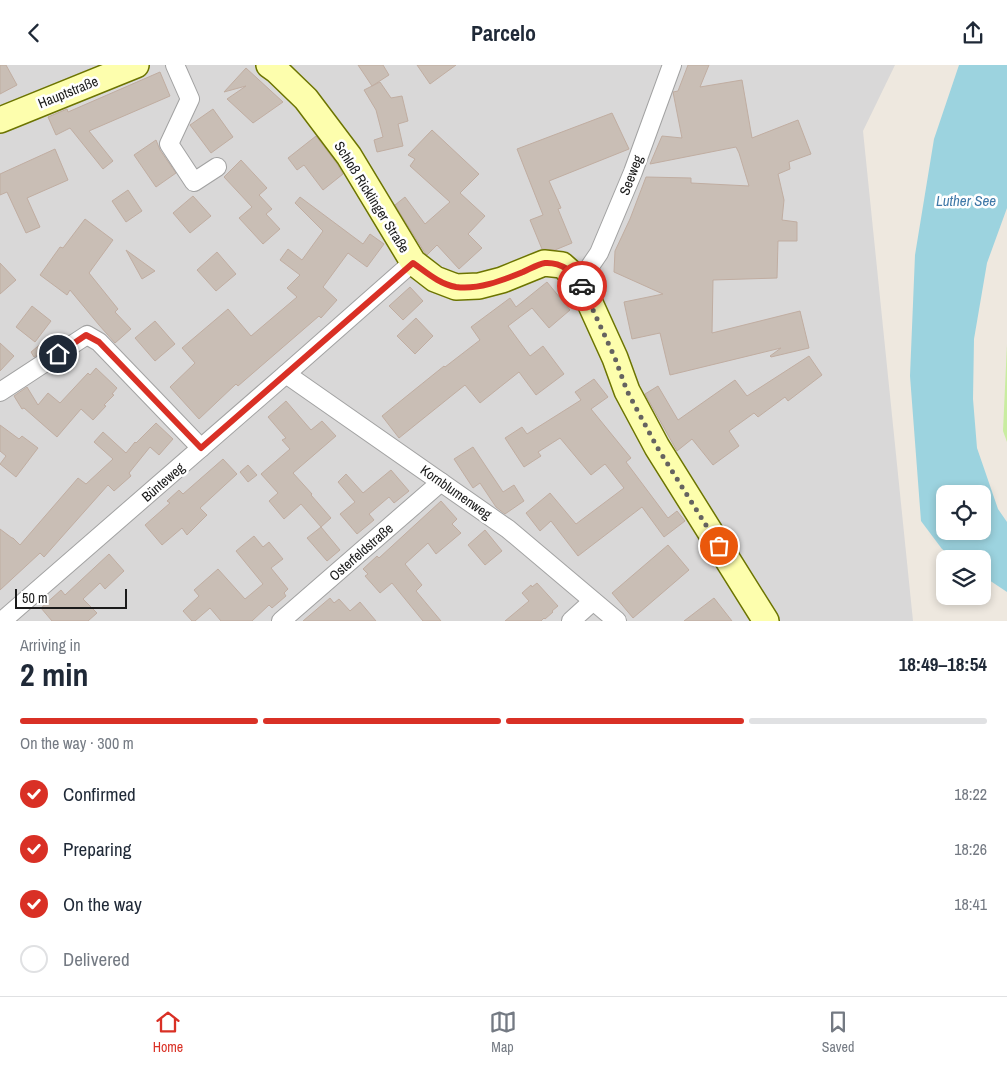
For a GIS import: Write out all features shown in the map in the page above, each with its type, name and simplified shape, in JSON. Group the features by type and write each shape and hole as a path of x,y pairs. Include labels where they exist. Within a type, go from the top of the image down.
{"street":[{"name":"Hauptstraße","path":"0,120 136,65"},
{"path":"175,65 190,99 169,145 194,182 217,167"},
{"name":"Schloß Ricklinger Straße","path":"269,65 306,99 350,156 413,263 435,279 456,287 479,286 502,281 544,263 562,265 580,281 615,358 627,391 657,447 766,621"},
{"name":"Seeweg","path":"580,281 599,253 672,65"},
{"name":"Bünteweg","path":"2,621 413,263"},
{"path":"0,392 86,335 99,342 201,448"},
{"name":"Kornblumenweg","path":"286,374 508,529 617,621"},
{"name":"Osterfeldstraße","path":"281,621 441,482"},
{"path":"571,621 593,601"}],"shaded area":[{"path":"0,65 895,65 863,131 913,621 0,621"}],"green space":[{"path":"1007,344 1007,442 1003,431"}],"water":[{"name":"Luther See","path":"959,65 1007,65 1007,208 987,263 974,339 973,399 977,448 990,485 936,485 936,540 991,540 991,489 998,509 1007,522 1007,592 991,581 991,550 943,550 921,521 910,376 915,255 934,139"}],"building":[{"path":"0,65 6,65 17,85 0,94"},
{"path":"358,65 383,65 389,75 372,86"},
{"path":"417,65 456,65 430,84"},
{"path":"688,65 709,65 700,87 742,80 752,138 798,120 811,154 789,162 790,169 778,174 784,200 782,220 797,222 797,241 778,241 777,278 713,280 712,333 800,311 809,348 770,356 781,348 670,375 660,333 632,339 624,302 663,294 614,272 615,251 646,177 691,178 691,183 749,186 736,147 650,164 662,136 682,138 673,92 678,91"},
{"path":"246,68 283,102 253,123 227,99 246,86 224,92"},
{"path":"160,72 170,96 89,131 113,161 103,169 70,128 56,135 48,117 67,109 68,112"},
{"path":"380,82 391,98 402,96 408,121 398,124 403,146 377,152 374,140 383,137 376,110 364,90"},
{"path":"213,109 233,137 211,153 190,125"},
{"path":"612,113 629,149 549,181 561,208 558,209 572,243 555,250 542,249 530,220 543,215 517,149"},
{"path":"432,130 479,174 460,193 485,216 468,234 482,248 459,269 437,245 427,255 425,253 395,205 405,197 425,224 450,202 410,166 415,159 408,155"},
{"path":"316,136 343,174 323,190 304,165 297,170 288,158"},
{"path":"156,140 160,150 176,173 156,187 134,155"},
{"path":"55,149 68,180 27,198 40,227 26,233 7,192 0,195 0,174"},
{"path":"241,160 267,188 259,195 272,209 266,214 280,229 263,244 239,218 252,207 224,177"},
{"path":"128,190 142,211 126,222 112,201"},
{"path":"193,196 211,216 190,233 173,213"},
{"path":"300,197 363,244 370,234 384,244 367,267 348,253 323,287 337,300 321,318 319,316 238,386 236,384 199,419 170,387 195,363 182,348 228,309 251,336 297,297 287,288 300,275 280,260 288,249 302,260 323,231 295,203"},
{"path":"85,219 113,240 89,273 118,309 115,312 131,329 115,343 70,290 67,295 40,275 60,247 63,248"},
{"path":"126,250 155,271 142,279"},
{"path":"217,252 236,274 216,291 197,270"},
{"path":"0,263 16,280 0,294"},
{"path":"547,282 570,310 549,328 532,308 508,326 530,356 543,346 564,374 536,395 519,372 480,403 465,385 399,438 382,416 444,366 480,340 471,327 510,298 516,307"},
{"path":"410,287 423,301 403,320 389,306"},
{"path":"32,306 51,321 35,342 16,327"},
{"path":"416,318 433,336 415,354 397,336"},
{"path":"155,321 175,344 155,361 135,338"},
{"path":"43,342 48,348 34,357 31,352"},
{"path":"0,343 14,356 0,371"},
{"path":"809,356 822,375 788,401 785,397 758,417 754,413 729,431 739,446 713,465 692,439 677,451 645,394 658,386 678,420 735,380 747,396"},
{"path":"96,368 117,388 112,394 114,395 93,420 81,409 57,437 24,408 22,409 14,396 27,387 38,405 48,393 60,403 88,373 90,375"},
{"path":"594,379 608,397 591,409 631,458 626,462 668,518 677,511 685,521 664,537 642,507 578,556 551,521 540,531 526,513 550,493 576,524 624,488 605,464 591,475 560,438 538,452 541,456 524,467 505,438 522,427 527,434 581,400 575,392"},
{"path":"286,401 311,430 322,421 336,436 293,473 331,518 321,527 301,504 284,519 269,501 278,493 261,474 290,449 282,440 286,438 268,417"},
{"path":"156,423 173,439 159,455 150,447 129,473 131,476 114,491 108,485 44,557 40,553 0,590 0,529 20,545 78,478 86,484 113,459 94,442 103,432 126,453"},
{"path":"0,425 19,439 22,436 38,448 16,477 0,464 6,456 0,451"},
{"path":"473,447 503,492 514,485 524,501 505,514 496,507 480,483 473,488 454,459"},
{"path":"223,459 237,474 200,508 207,515 187,535 182,528 162,545 145,525 170,503 167,501 179,490 183,494"},
{"path":"248,465 257,475 248,482 240,472"},
{"path":"391,470 409,491 394,503 389,497 369,514 374,520 357,534 340,514 355,502 338,482 346,474 363,493"},
{"path":"441,501 457,519 452,524 461,533 436,554 428,543 405,564 422,585 416,591 441,621 423,621 392,583 380,593 365,576 368,574 363,569 377,556 379,558"},
{"path":"321,527 340,550 327,561 307,538"},
{"path":"485,530 502,551 485,565 468,545"},
{"path":"254,536 263,547 269,542 283,559 271,568 288,589 284,593 286,596 272,608 269,605 252,621 221,621 210,608 195,621 192,621 183,611 199,596 194,590 218,569 245,599 263,584 236,551"},
{"path":"668,545 689,570 633,618 612,593"},
{"path":"109,554 124,571 105,589 100,583 83,599 97,613 88,621 52,621 41,608 61,590 65,595"},
{"path":"537,583 558,606 553,612 541,621 505,621 529,601 522,593 531,585 532,587"},
{"path":"330,598 334,603 339,599 350,611 360,602 376,621 303,621"},
{"path":"714,598 732,621 684,621"}],"way so far":[{"path":"582,286 615,358 627,391 657,447 719,546"}],"route":[{"path":"58,354 86,335 99,342 201,448 413,263 435,279 456,287 479,286 502,281 544,263 562,265 580,281 582,286"}]}
